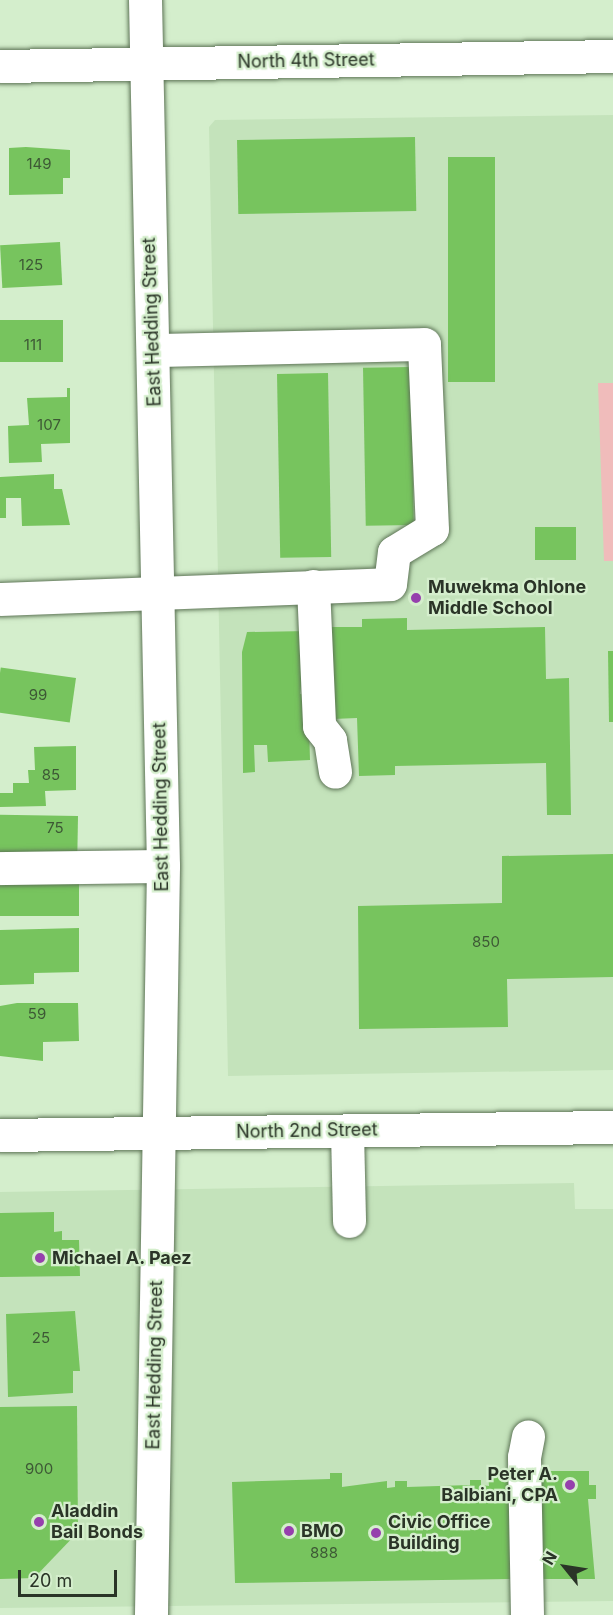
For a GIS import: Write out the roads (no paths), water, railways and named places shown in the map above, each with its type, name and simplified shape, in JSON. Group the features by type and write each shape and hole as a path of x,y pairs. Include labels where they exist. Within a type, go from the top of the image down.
{"main road":[{"name":"East Hedding Street","path":"145,0 144,63 153,350 163,866 151,1615"},
{"name":"North 4th Street","path":"0,66 613,56"},
{"path":"0,599 157,595 390,584 394,552 432,529 424,344 153,350"},
{"path":"313,586 319,726 330,740 335,772"},
{"path":"0,868 163,866"},
{"name":"North 2nd Street","path":"0,1135 613,1127"},
{"path":"347,1131 349,1221"},
{"path":"527,1615 528,1436"}],"place":[{"name":"Muwekma Ohlone Middle School","path":"416,598"},
{"name":"Michael A. Paez","path":"40,1258"},
{"name":"Peter A. Balbiani, CPA","path":"570,1485"},
{"name":"Aladdin Bail Bonds","path":"39,1522"},
{"name":"BMO","path":"289,1531"},
{"name":"Civic Office Building","path":"376,1533"}]}
